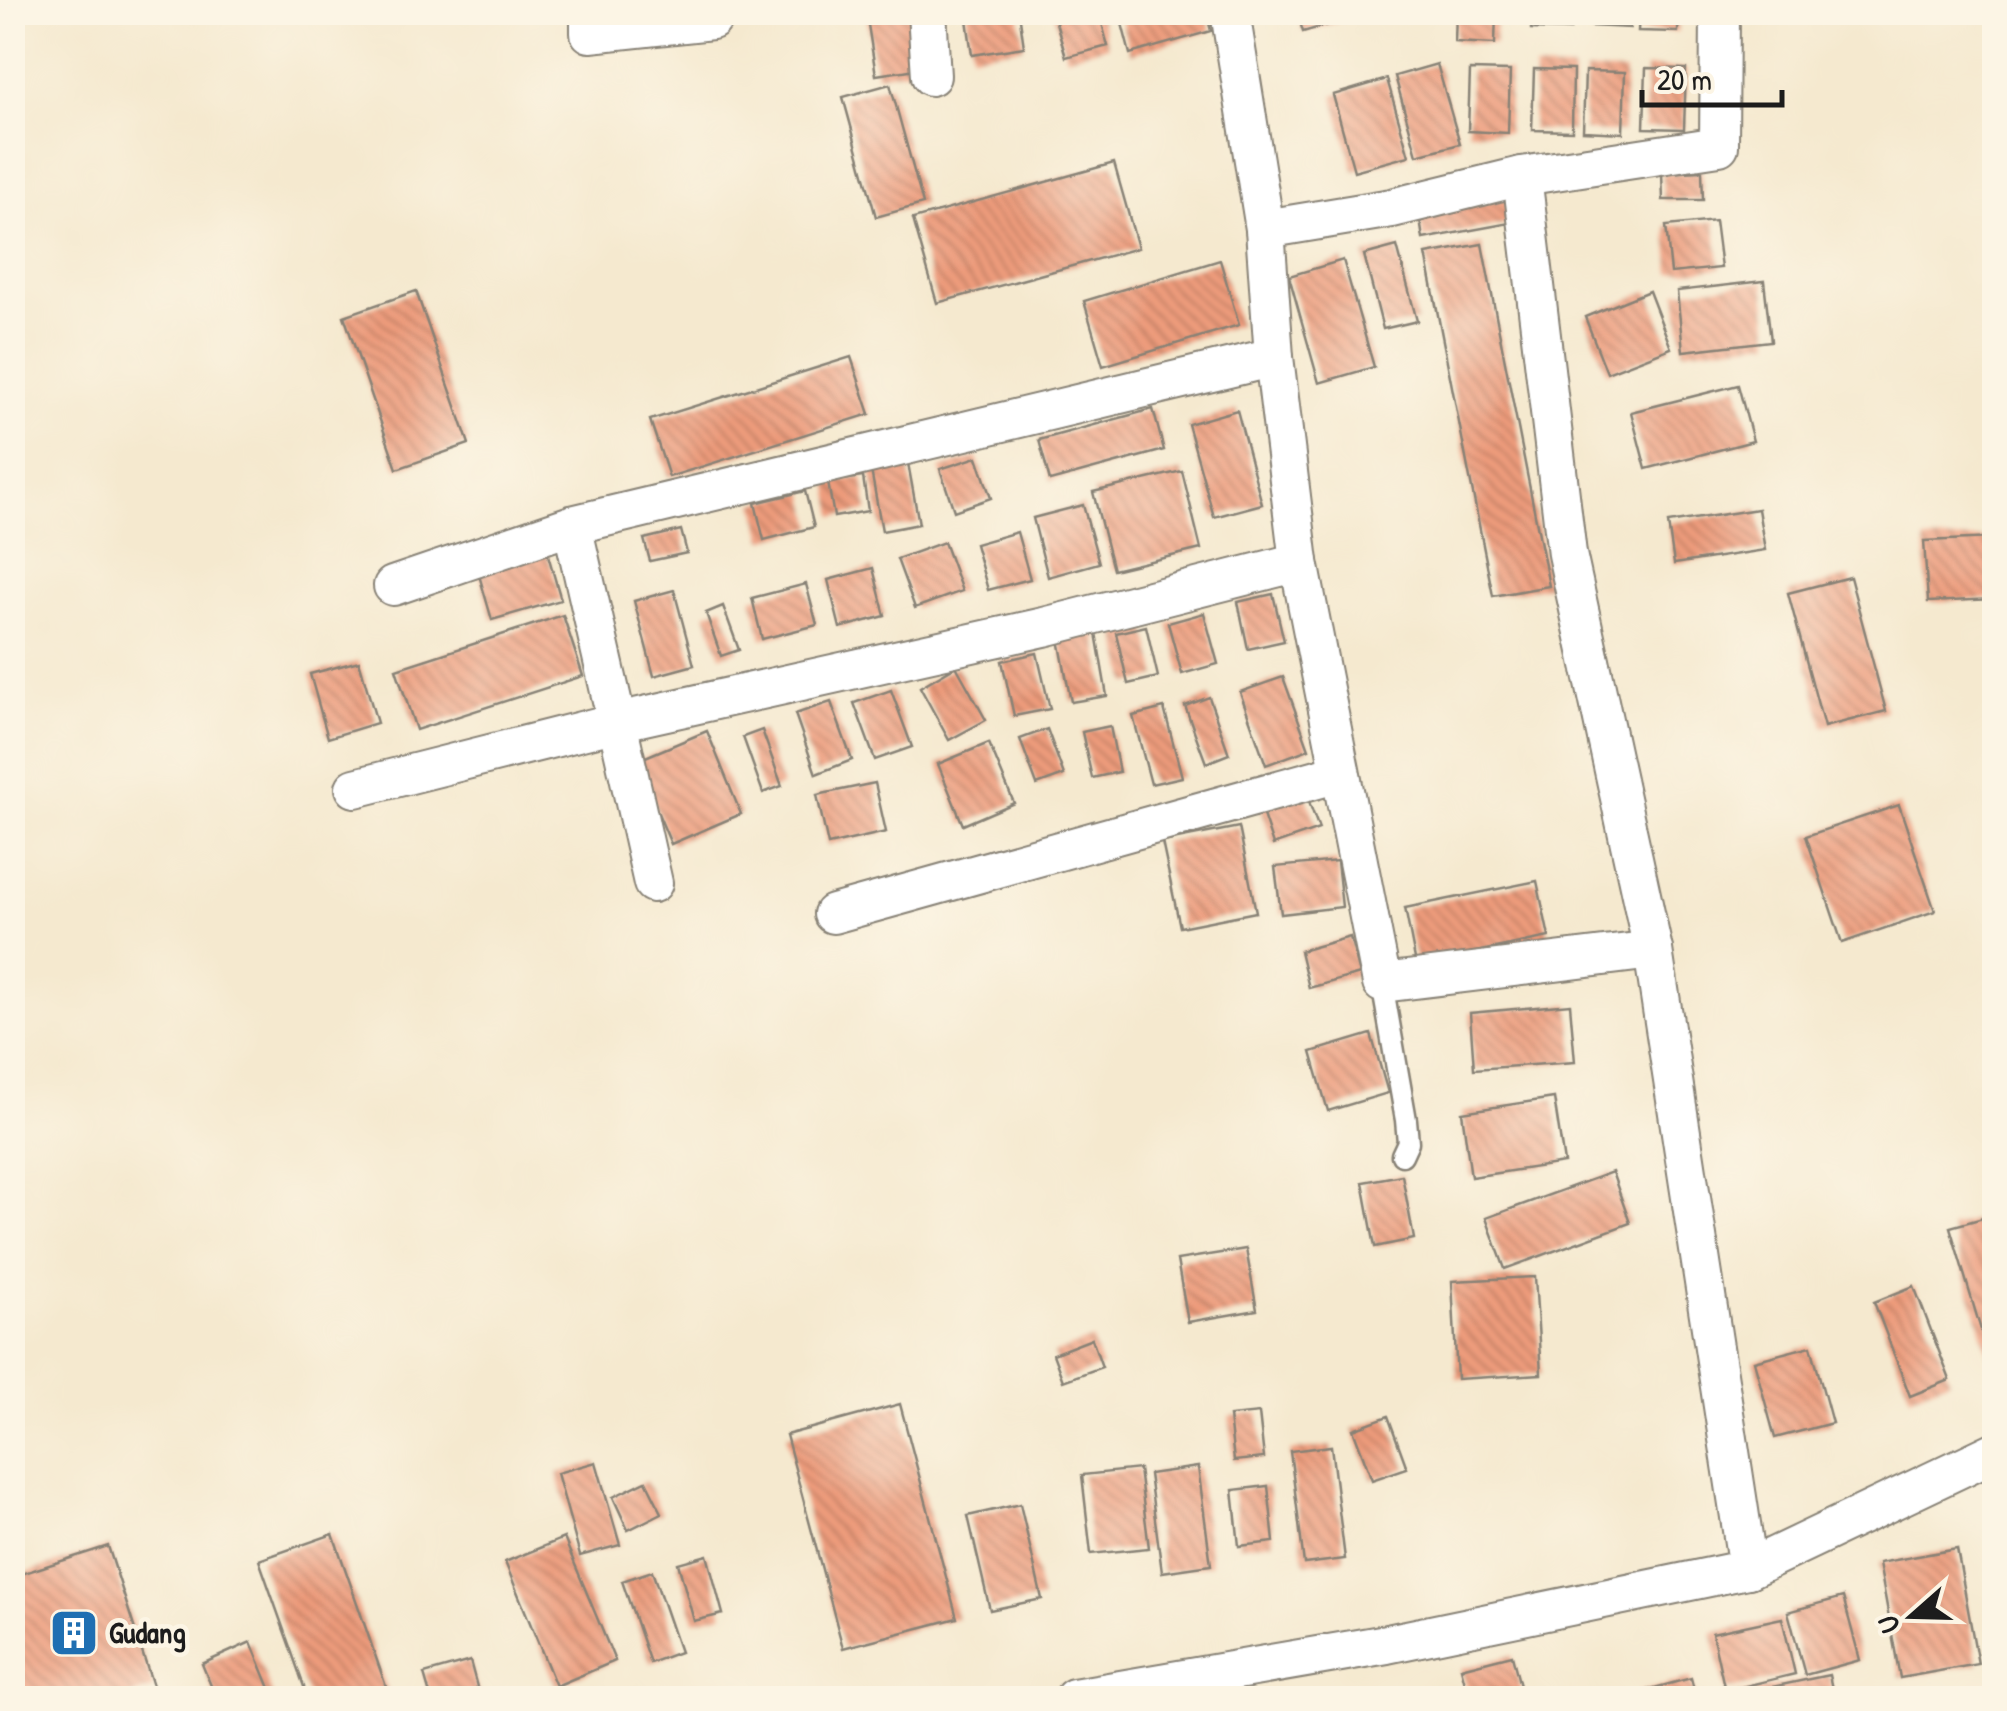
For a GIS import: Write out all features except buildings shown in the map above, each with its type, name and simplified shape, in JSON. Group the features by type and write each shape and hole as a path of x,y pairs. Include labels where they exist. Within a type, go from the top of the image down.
{"street":[{"path":"590,12 590,33 712,20 712,12"},
{"path":"927,12 931,76"},
{"path":"1230,12 1266,230 1274,357 1299,562 1382,983 1653,950"},
{"path":"1266,230 1392,208 1522,176 1720,146 1720,12"},
{"path":"1522,176 1566,554 1653,950 1748,1570"},
{"path":"393,586 572,525 1274,357"},
{"path":"572,525 653,883"},
{"path":"355,788 616,722 1044,627 1299,562"},
{"path":"833,914 1338,773"},
{"path":"1074,1698 1387,1644 1748,1570 1994,1452"}],"lane":[{"path":"1382,983 1406,1120 1408,1142 1402,1155"}],"place":[{"name":"Gudang","path":"74,1633"}]}
